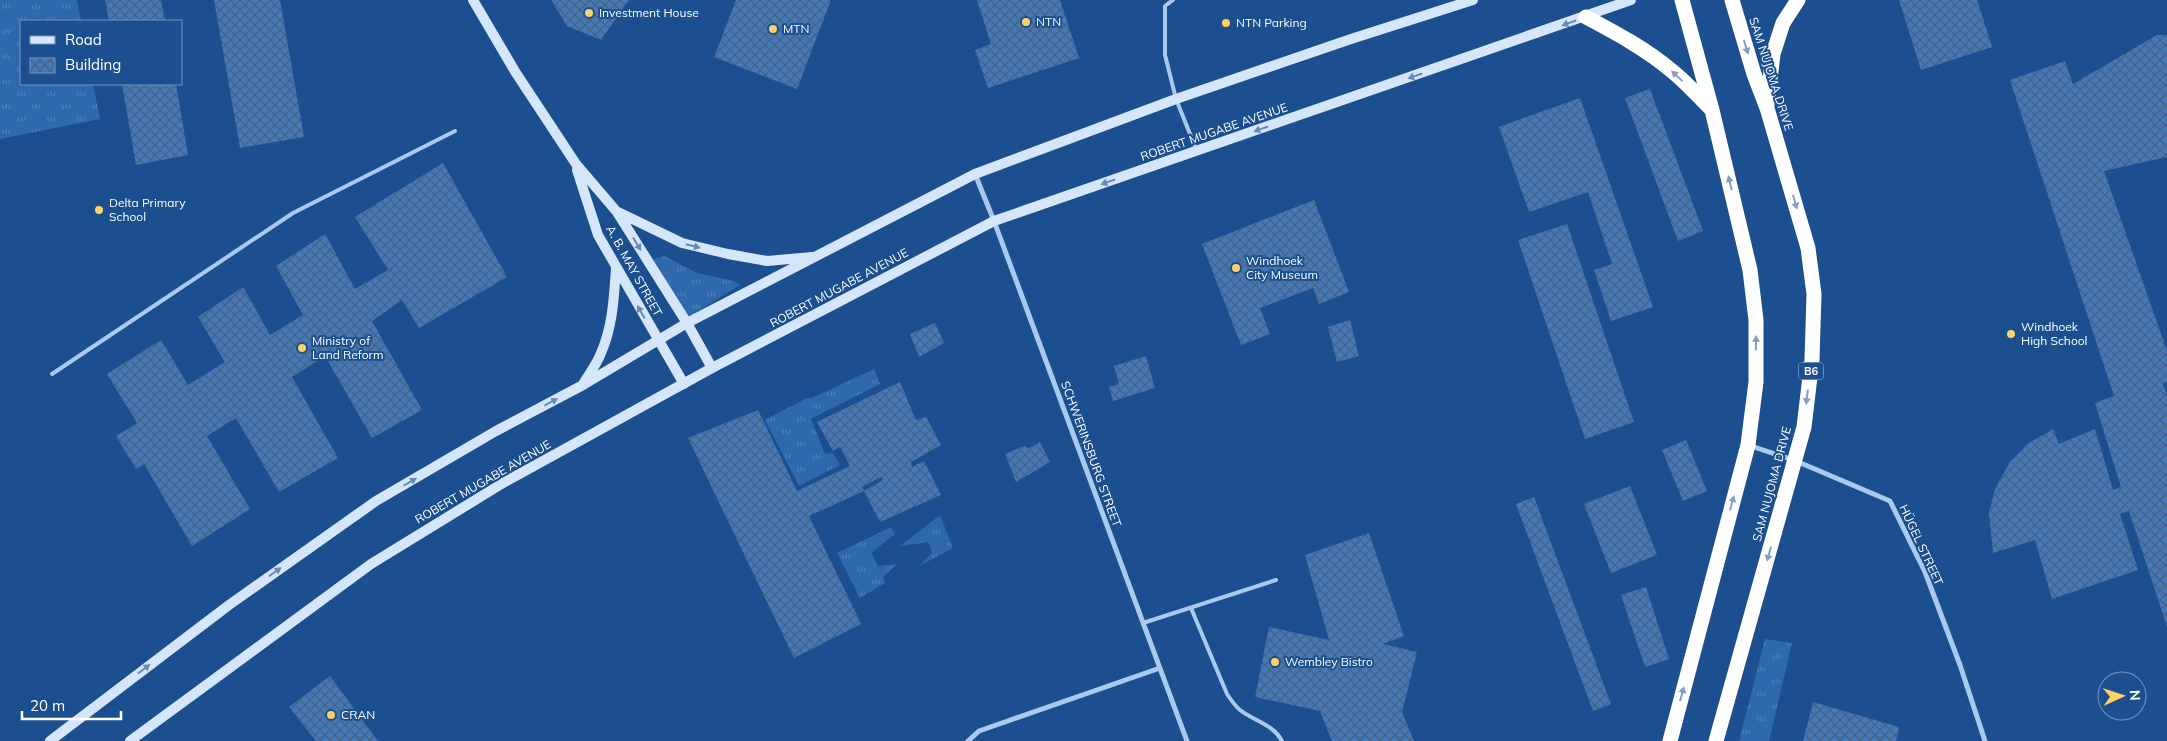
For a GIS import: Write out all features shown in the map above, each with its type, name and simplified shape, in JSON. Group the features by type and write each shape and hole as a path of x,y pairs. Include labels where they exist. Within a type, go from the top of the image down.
{"highway":[{"path":"1670,741 1748,445 1756,382 1756,320 1750,270 1712,110 1682,0"},
{"name":"SAM NUJOMA DRIVE","path":"1716,741 1804,427 1812,360 1814,294 1808,248 1767,108 1754,74 1732,0"},
{"path":"1767,108 1773,54 1783,24 1798,0"},
{"path":"1586,17 1619,34 1649,53 1673,72 1712,110"}],"main road":[{"name":"A. B. MAY STREET","path":"473,0 516,73 576,164 617,212 687,323 712,368"},
{"path":"50,741 229,605 376,501 496,431 583,385 687,323 975,174 1176,99 1351,39 1473,0"},
{"name":"ROBERT MUGABE AVENUE","path":"130,741 371,564 503,483 712,368 994,221 1631,0"},
{"name":"A. B. MAY STREET","path":"576,164 598,235 684,384"},
{"path":"617,212 682,243 728,254 767,260 817,256"},
{"path":"583,385 602,353 610,325 614,307 616,267"}],"street":[{"name":"SCHWERINSBURG STREET","path":"975,174 1187,741"},
{"name":"HÜGEL STREET","path":"1748,445 1796,461 1890,501 1925,572 1960,665 1985,741"},
{"path":"968,741 979,731 1160,668"}],"lane":[{"path":"1173,0 1165,6 1165,55 1176,99 1197,151"},
{"path":"52,374 293,213 455,131"},
{"path":"1143,623 1276,580"},
{"path":"1191,608 1227,694 1238,710 1276,732 1282,741"}],"green space":[{"path":"0,0 77,0 81,20 20,20 20,85 93,85 100,119 0,139"},
{"path":"665,256 697,273 734,281 740,285 687,318 653,259"},
{"path":"874,369 880,384 811,419 825,454 833,453 840,465 799,486 765,420 807,398 812,398"},
{"path":"940,515 953,548 919,566 932,553 928,542 900,546"},
{"path":"891,527 895,534 871,553 878,566 897,564 883,577 885,583 860,598 837,553"},
{"path":"1765,639 1792,643 1769,741 1739,741"}],"building":[{"path":"105,0 161,0 165,20 109,20"},
{"path":"214,0 280,0 304,137 240,148"},
{"name":"Investment House","path":"551,0 629,0 601,40 567,26"},
{"name":"MTN","path":"736,0 831,0 797,89 714,57"},
{"name":"NTN","path":"977,0 1060,0 1079,58 988,88 975,50 991,44"},
{"path":"1899,0 1977,0 1992,47 1921,70"},
{"path":"2157,35 2167,35 2167,157 2104,171 2167,351 2167,382 2163,383 2167,396 2167,627 2129,511 2120,514 2138,570 2052,599 2035,540 1993,553 1989,513 1995,489 2010,462 2029,443 2053,429 2059,444 2095,429 2113,490 2121,487 2095,403 2114,396 2010,80 2065,61 2073,84"},
{"path":"122,85 176,85 188,155 136,165"},
{"path":"1650,89 1703,231 1678,241 1625,98"},
{"path":"1580,98 1653,307 1611,321 1594,270 1612,264 1588,192 1529,212 1499,127"},
{"name":"Ministry of Land Reform","path":"443,163 507,277 419,328 402,300 372,321 422,410 372,438 325,356 292,377 338,458 279,492 236,418 207,436 250,509 192,546 144,464 136,469 116,436 137,423 107,374 161,340 188,385 225,362 198,317 243,287 270,335 303,315 276,266 325,234 355,289 388,270 355,217"},
{"path":"1314,200 1349,292 1319,304 1313,288 1260,308 1270,334 1241,345 1202,244"},
{"path":"1567,224 1634,422 1585,439 1518,240"},
{"path":"1350,320 1359,356 1337,362 1328,327"},
{"path":"935,323 944,343 919,357 910,334"},
{"path":"1146,356 1155,388 1113,401 1109,387 1119,384 1114,366"},
{"path":"900,382 916,420 926,417 941,445 911,462 912,467 924,461 941,495 880,522 864,491 809,516 861,624 794,658 688,438 758,410 797,491 850,466 840,447 833,451 817,422","holes":["881,477 883,480 864,491 862,487"]},
{"path":"1686,440 1707,491 1683,501 1662,450"},
{"path":"1040,442 1050,462 1016,482 1005,454 1024,446 1029,448"},
{"path":"1630,486 1657,555 1611,573 1584,504"},
{"path":"1534,497 1611,704 1593,711 1516,504"},
{"path":"1369,533 1404,636 1383,644 1417,652 1402,712 1414,741 1332,741 1320,711 1255,697 1269,627 1329,640 1305,555"},
{"path":"1646,587 1669,659 1645,667 1621,595"},
{"path":"330,676 378,741 316,741 289,707"},
{"path":"1813,702 1899,727 1896,741 1803,741"}],"place":[{"name":"Investment House","path":"589,13"},
{"name":"NTN","path":"1026,22"},
{"name":"NTN Parking","path":"1226,23"},
{"name":"MTN","path":"773,29"},
{"name":"Delta Primary School","path":"99,210"},
{"name":"Windhoek City Museum","path":"1236,268"},
{"name":"Windhoek High School","path":"2011,334"},
{"name":"Ministry of Land Reform","path":"302,348"},
{"name":"Wembley Bistro","path":"1275,662"},
{"name":"CRAN","path":"331,715"}]}
